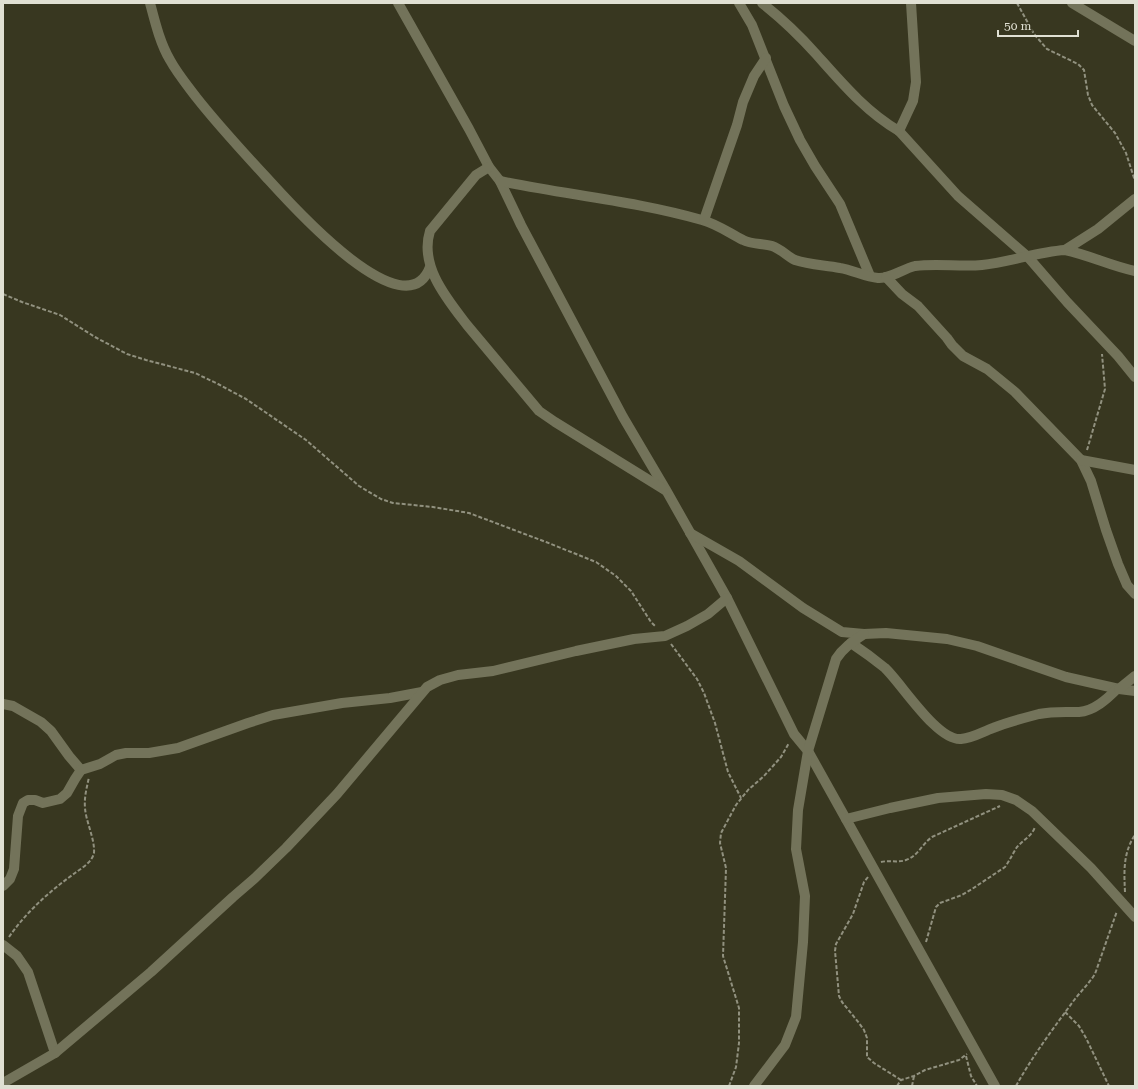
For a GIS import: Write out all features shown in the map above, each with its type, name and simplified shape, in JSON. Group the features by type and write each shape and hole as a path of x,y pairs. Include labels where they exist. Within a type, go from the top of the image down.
{"street":[{"path":"150,3 163,46 169,60 183,80 231,139 316,230 345,255 385,281 407,286 415,284 423,279 430,267"},
{"path":"398,3 466,122 489,167 500,181 521,225 623,417 727,598 794,734 808,751 995,1086"},
{"path":"739,3 752,25 795,130 815,166 840,204 870,276"},
{"path":"762,3 788,26 815,53 828,70 859,100 889,125 899,131 958,196 1028,257 1118,356 1135,377"},
{"path":"899,131 912,101 916,82 911,3"},
{"path":"1072,3 1135,42"},
{"path":"704,220 743,102 754,76 766,58"},
{"path":"489,167 476,176 430,231 427,240 430,267 439,285 455,311 540,410 555,422 666,490"},
{"path":"500,181 546,191 587,195 646,206 704,220 743,240 778,248 794,259 805,263 840,268 879,278 886,277 903,269 915,266 981,265 1065,250 1076,252 1107,264 1135,271"},
{"path":"1065,250 1098,229 1135,199"},
{"path":"886,277 902,294 918,306 947,338 952,346 963,356 987,369 1015,392 1082,461 1091,481 1118,564 1127,584 1135,594"},
{"path":"1082,461 1135,470"},
{"path":"690,533 739,560 803,608 842,632 864,634 886,633 947,639 977,646 1066,677 1118,689 1135,691"},
{"path":"3,1083 55,1053 172,954 286,848 337,794 427,687 440,680 458,675 493,671 634,639 665,636 708,614 727,598"},
{"path":"754,1086 785,1044 796,1017 803,942 805,896 796,849 798,810 808,751 836,659 851,642 864,634"},
{"path":"851,642 886,669 901,689 932,722 950,736 960,739 974,736 991,728 1028,717 1053,712 1080,712 1094,707 1108,698 1135,676"},
{"path":"3,886 10,879 14,869 18,816 23,802 35,800 43,803 53,802 63,797 81,770 104,762 116,755 126,753 149,753 178,748 273,715 422,692"},
{"path":"3,704 13,706 41,722 51,731 81,770"},
{"path":"846,819 897,806 938,798 963,795 1002,795 1016,800 1038,816 1091,868 1132,913"},
{"path":"3,945 17,956 28,972 55,1053"}],"path":[{"path":"1017,3 1034,34 1047,49 1078,64 1084,70 1088,95 1092,105 1115,133 1126,153 1135,181"},
{"path":"3,294 60,315 95,337 127,354 195,374 246,399 306,440 359,486 381,500 393,503 433,507 469,513 596,562 616,576 631,591 650,622 665,636 697,679 704,692 715,723 728,772 741,798"},
{"path":"1082,461 1105,388 1102,358 1103,340"},
{"path":"729,1086 736,1067 739,1043 739,1008 723,956 726,868 720,843 721,833 726,821 741,798 782,756 794,734"},
{"path":"3,945 16,927 35,906 58,886 88,864 92,858 94,853 93,845 85,808 86,793 92,766"},
{"path":"901,1080 867,1057 867,1038 859,1023 838,996 835,951 836,944 853,914 864,882 881,862 907,860 916,854 925,842 932,837 997,807 1016,800"},
{"path":"922,954 933,922 936,907 940,903 962,895 1005,867 1016,848 1035,830 1038,816"},
{"path":"1132,913 1125,893 1125,858 1128,846 1135,835"},
{"path":"1016,1086 1033,1056 1095,974 1121,901"},
{"path":"1066,1012 1079,1026 1086,1038 1109,1086"},
{"path":"897,1086 901,1080 914,1076 925,1070 959,1060 973,1047"},
{"path":"966,1055 971,1076 977,1086"},
{"path":"912,1086 914,1076"}]}
